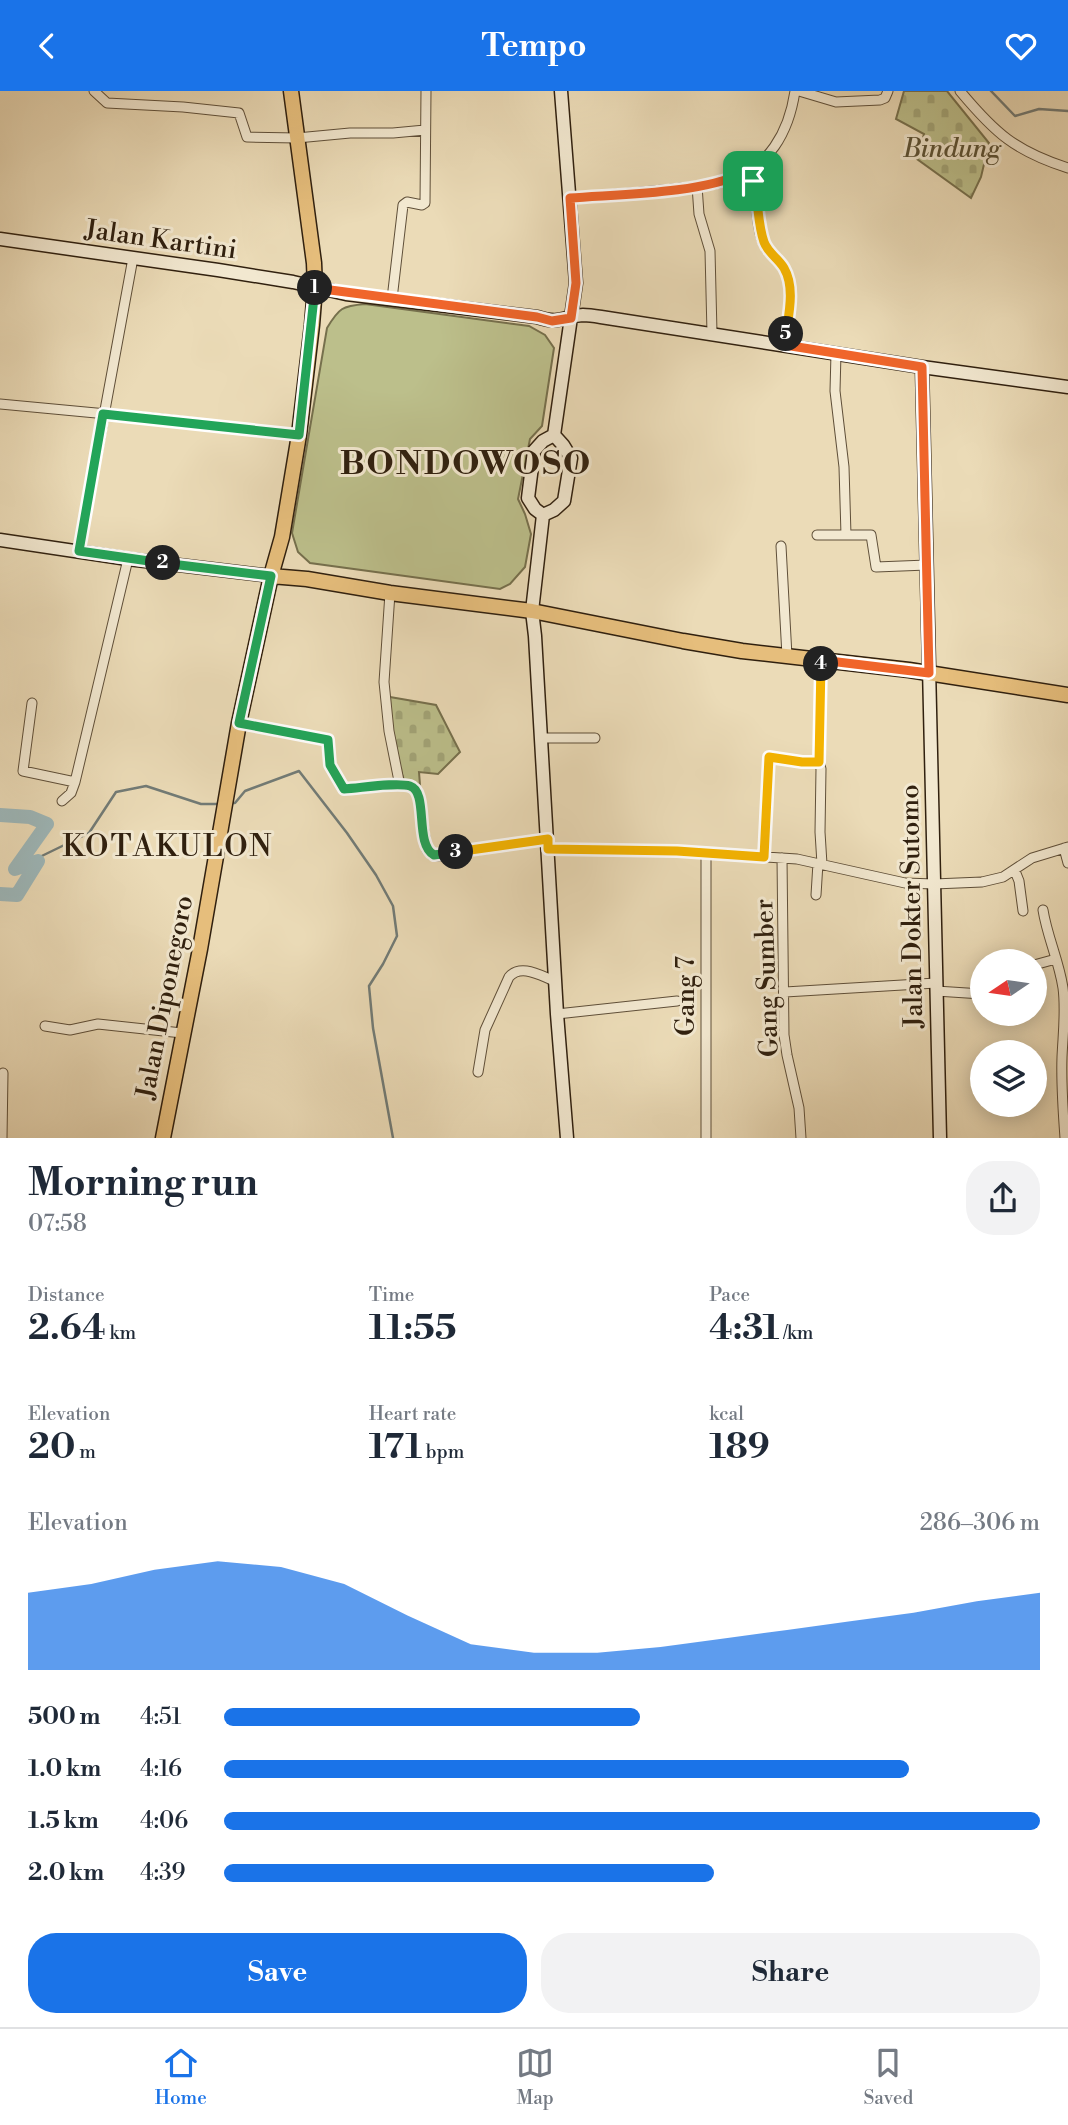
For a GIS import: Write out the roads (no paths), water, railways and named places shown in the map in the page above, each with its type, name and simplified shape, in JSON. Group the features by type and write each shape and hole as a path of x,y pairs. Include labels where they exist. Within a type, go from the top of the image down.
{"main road":[{"name":"Jalan Diponegoro","path":"163,1138 200,949 239,723 282,537 299,435 315,288 291,91"},
{"path":"271,576 532,611 683,641 929,673 1068,695"}],"street":[{"path":"94,91 103,101 112,104 239,113 247,137 297,138 425,130"},
{"path":"392,299 403,205 407,202 422,205 425,203 426,91"},
{"path":"554,435 576,283 561,91"},
{"path":"570,198 728,181 758,164 774,150 787,125 797,91 844,103 880,100 885,98 888,91"},
{"path":"960,91 999,134 1030,154 1068,168"},
{"path":"744,173 753,181 755,188 764,244 783,266 790,284 785,345"},
{"path":"697,186 699,214 710,251 712,333"},
{"name":"Jalan Kartini","path":"0,239 281,280 346,294 552,321 584,315 601,317 1068,387"},
{"path":"79,551 133,258"},
{"path":"836,353 836,407 845,467 846,535"},
{"name":"Jalan Dokter Sutomo","path":"922,367 940,1138"},
{"path":"0,404 299,435"},
{"path":"543,515 528,498 534,451 554,435"},
{"path":"543,515 564,501 571,459 554,435"},
{"path":"543,515 532,611 567,1138"},
{"path":"817,535 871,535 876,567 926,565"},
{"path":"0,540 271,576"},
{"path":"781,546 787,656"},
{"path":"62,801 71,793 75,782 128,559"},
{"path":"390,593 384,682 389,731 401,784"},
{"path":"816,895 820,864 821,660"},
{"path":"32,703 23,771 75,782"},
{"path":"239,723 328,740 330,765 344,789 401,784 413,787 416,790 426,846 432,855 548,844 706,853 782,858 905,883 934,884 1003,877 1032,857 1066,847 1068,863"},
{"path":"541,738 596,738"},
{"path":"764,857 769,757 819,762"},
{"name":"Gang 7","path":"706,853 706,1138"},
{"name":"Gang Sumber","path":"782,858 786,1045 799,1108 801,1138"},
{"path":"1015,871 1023,911"},
{"path":"1043,910 1063,987 1065,1008 1061,1086 1065,1138"},
{"path":"1047,961 1056,959"},
{"path":"478,1072 485,1030 509,977 524,969 555,981"},
{"path":"785,992 936,987 970,992"},
{"path":"557,1014 677,1001"},
{"path":"45,1025 70,1030 98,1024 182,1033"},
{"path":"2,1138 4,1073"}],"waterway":[{"path":"991,91 1015,116 1039,109 1068,111"},
{"path":"231,803 235,803 245,791 299,771 347,833 376,875 393,906 397,936 369,986 373,1028 393,1138"},
{"path":"15,869 89,833 116,792 146,786 201,804 221,804"},
{"path":"0,815 30,817 47,824 15,869 38,861 17,895 0,894"}],"district":[{"name":"BONDOWOSO","path":"466,462"},
{"name":"KOTAKULON","path":"168,846"}],"park label":[{"name":"Bindung","path":"952,148"}]}
